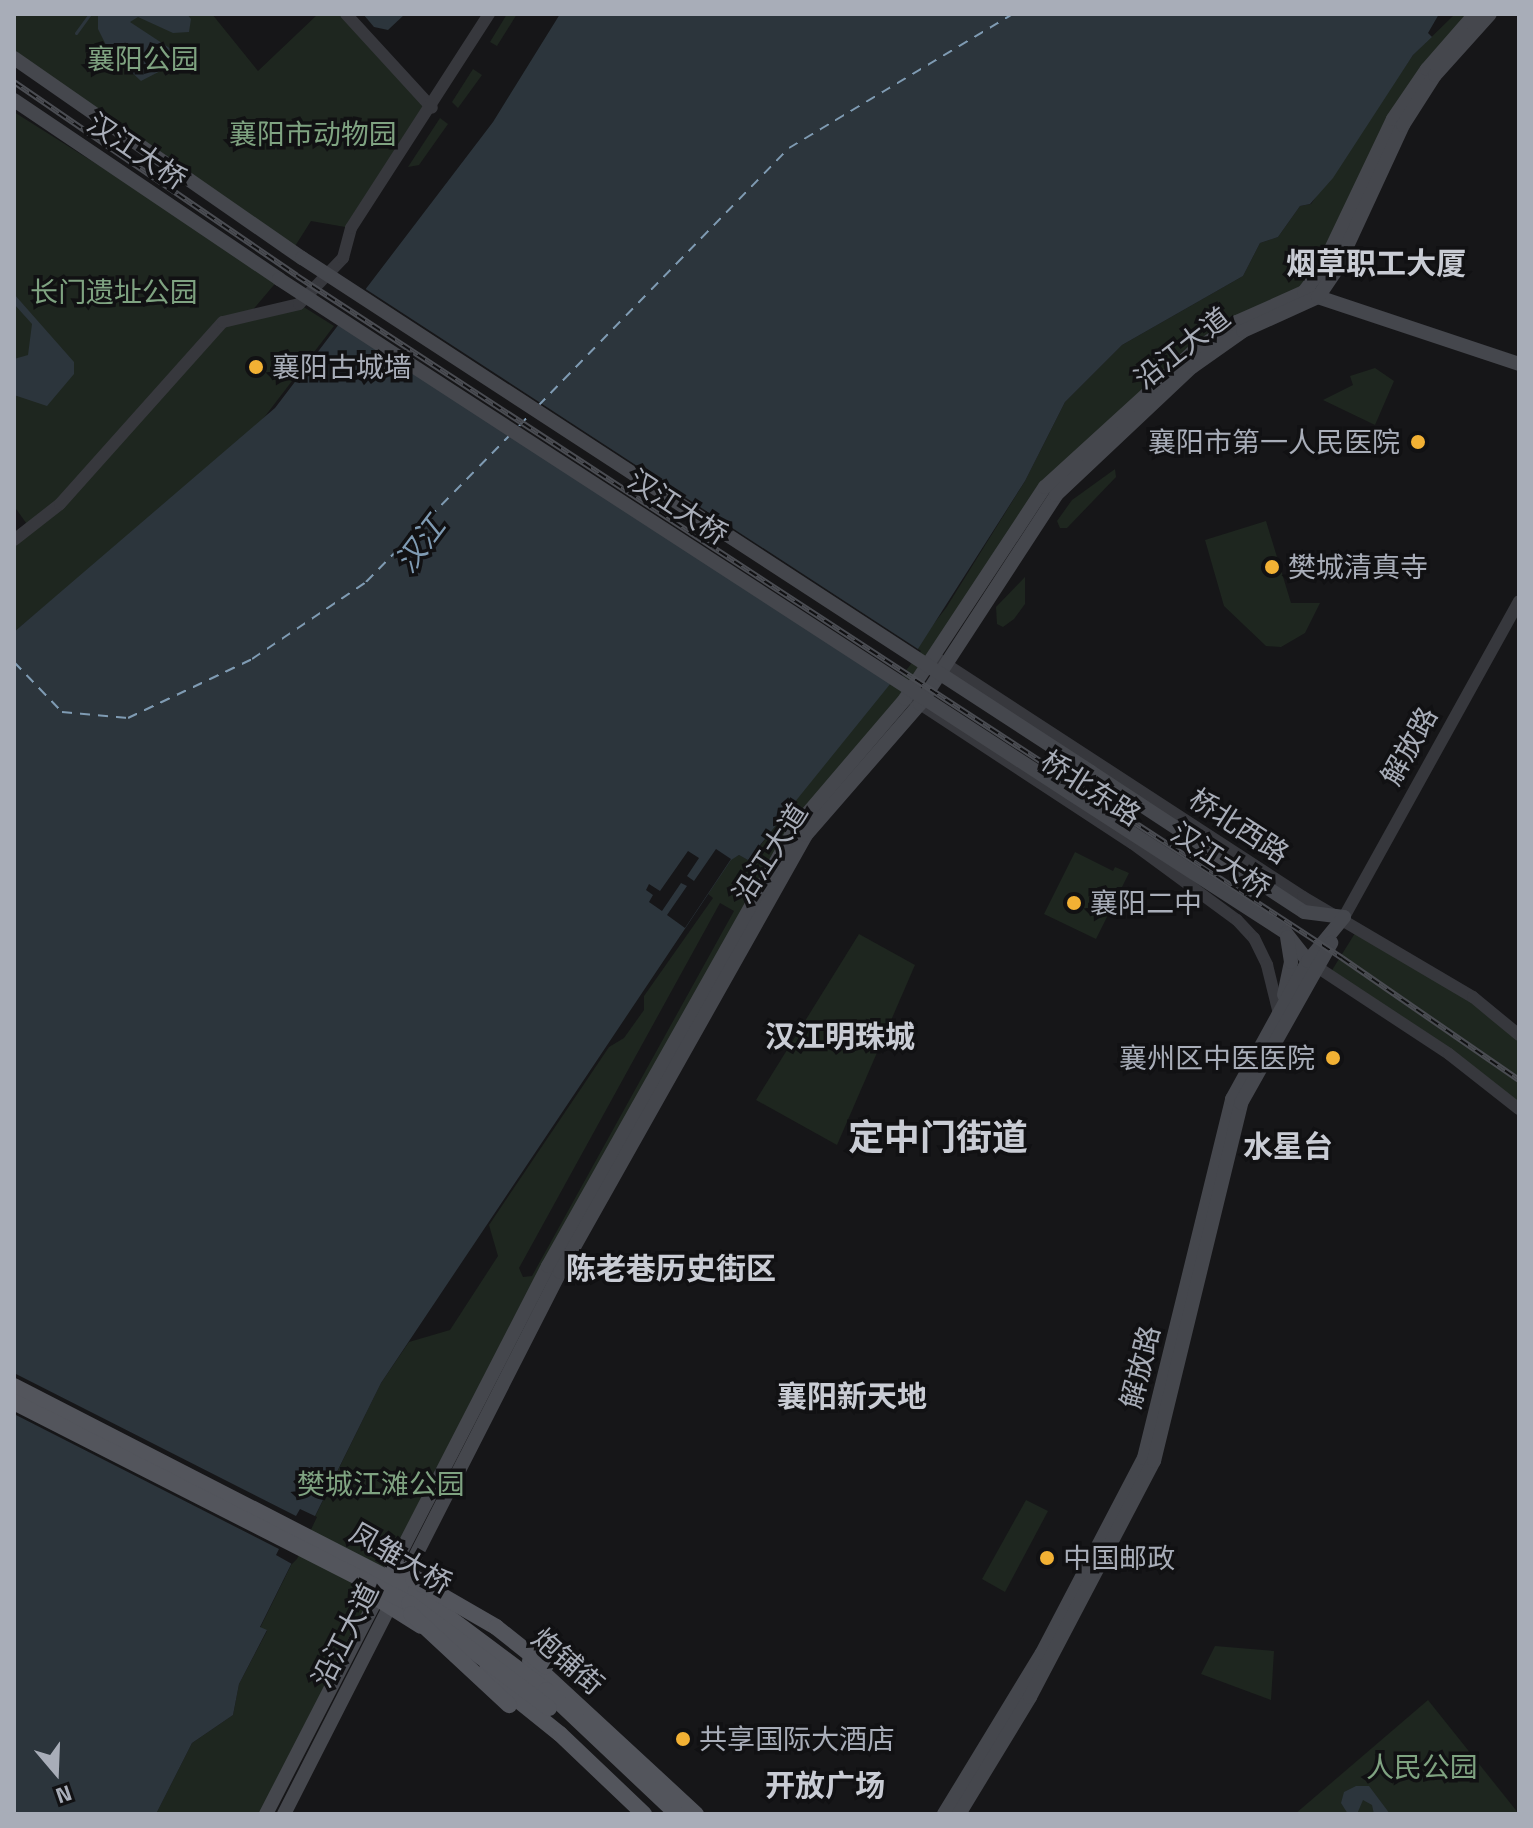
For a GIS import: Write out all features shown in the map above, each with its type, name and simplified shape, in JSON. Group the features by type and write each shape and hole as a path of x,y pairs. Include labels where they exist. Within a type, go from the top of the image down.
{"main road":[{"path":"1311,294 1393,119 1427,69 1475,14"},
{"path":"1311,294 1336,270 1403,125 1435,75 1490,14"},
{"name":"汉江大桥","path":"14,58 302,258 1304,912 1344,917"},
{"name":"汉江大桥","path":"14,100 279,279 1286,933 1313,965"},
{"path":"1311,294 1519,364"},
{"name":"沿江大道","path":"266,1814 560,1272 806,835 914,700 1045,487 1192,353 1237,322 1311,294"},
{"path":"1286,933 1302,941 1319,939 1344,917"},
{"name":"解放路","path":"944,1814 1042,1653 1144,1458 1232,1099 1279,1014 1344,917"},
{"path":"1279,1014 1291,962 1286,933"},
{"name":"解放路","path":"959,1814 1030,1697 1154,1461 1241,1103 1313,965"},
{"name":"凤雏大桥","path":"14,1386 299,1538 409,1603 485,1655 538,1697 659,1814"},
{"name":"凤雏大桥","path":"14,1402 415,1592 493,1646 677,1814"},
{"path":"299,1538 422,1584 496,1627 545,1666 580,1707"},
{"path":"299,1538 406,1610 509,1705 560,1734"},
{"name":"炮铺街","path":"400,1568 466,1609 580,1707 696,1814"},
{"path":"383,1601 560,1734 644,1814"},
{"name":"沿江大道","path":"284,1814 383,1601"}],"street":[{"path":"346,14 432,108"},
{"path":"14,540 60,504 223,322 299,304 343,258 351,228 432,108 489,14"},
{"name":"解放路","path":"1344,917 1519,601"},
{"name":"桥北西路","path":"939,660 1303,897 1344,917 1473,997 1519,1035"},
{"name":"桥北东路","path":"914,700 1132,843 1237,920 1254,938 1267,965 1279,1014"},
{"path":"1313,965 1449,1054 1519,1109"}],"green space":[{"name":"襄阳市动物园","path":"14,14 212,14 258,71 318,14 346,14 432,108 351,228 311,221 292,251 14,58"},
{"path":"507,14 517,14 497,46 490,42"},
{"name":"樊城江滩公园","path":"1455,14 1475,14 1304,292 1237,322 1045,487 934,654 795,828 547,1282 272,1814 156,1814 192,1743 233,1715 239,1684 267,1631 260,1628 381,1383 409,1342 450,1330 498,1256 489,1225 609,1047 624,1038 644,1010 644,996 713,898 708,894 731,859 739,855 749,860 946,608 1025,481 1065,402 1122,345 1243,276 1260,243 1278,237 1300,206 1311,204 1413,55","holes":["720,903 734,911 532,1276 523,1277 519,1268"]},
{"path":"473,69 482,75 458,108 452,102"},
{"name":"长门遗址公园","path":"14,112 279,279 251,312 299,304 334,326 253,432 14,632 14,541 29,527 14,506"},
{"path":"440,118 448,124 419,165 408,167"},
{"path":"1375,368 1394,381 1375,425 1323,400 1353,385 1350,376"},
{"path":"1115,469 1116,477 1067,528 1060,528 1057,521 1072,500"},
{"path":"1266,521 1291,603 1320,603 1305,633 1281,647 1266,646 1224,606 1205,540"},
{"path":"1025,577 1025,604 1014,619 1003,627 997,624 996,607"},
{"path":"1075,852 1113,871 1115,867 1129,873 1096,939 1044,914"},
{"path":"1357,930 1368,932 1519,1035 1519,1109 1329,975"},
{"path":"859,934 915,965 837,1145 756,1100"},
{"path":"1026,1500 1048,1511 1005,1592 982,1579"},
{"path":"1215,1646 1274,1651 1271,1700 1201,1674"},
{"name":"人民公园","path":"1428,1700 1519,1814 1295,1814"}],"water":[{"path":"98,14 187,14 191,19 189,32 173,33 138,17 130,22 171,49 170,66 141,81 109,51 98,29"},
{"path":"363,14 405,14 388,30 374,27"},
{"name":"汉江","path":"560,14 1439,14 1428,33 1432,37 1413,55 1333,178 1310,204 1300,206 1278,237 1260,243 1243,276 1122,345 1065,402 1025,481 916,652 748,860 739,855 731,860 381,1383 260,1627 267,1630 239,1684 233,1715 192,1743 156,1814 14,1814 14,632 275,408 493,122"},
{"path":"14,294 74,362 74,374 47,406 14,395 14,359 28,355 32,324 14,304"},
{"path":"1356,1786 1369,1786 1390,1814 1374,1814 1372,1805 1363,1800 1357,1814 1348,1814 1341,1803 1344,1792"}],"pier":[{"path":"361,286 921,651 894,686 333,321"},
{"path":"716,849 731,859 685,928 667,915 687,886 681,883 662,911 649,902 653,895 646,890 649,884 660,891 688,851 699,858 687,876 694,881"},
{"path":"14,1373 296,1516 300,1509 317,1517 297,1559 292,1564 276,1555 279,1549 14,1414"}],"waterway":[{"path":"76,33 90,14"}],"ferry route":[{"path":"538,406 789,148 1013,14"},
{"path":"519,426 531,413"},
{"path":"14,662 62,712 128,718 252,659 366,582 509,436"}],"railway":[{"path":"14,82 297,276 1342,958 1519,1080"}],"place":[{"name":"襄阳古城墙","path":"256,367"},
{"name":"襄阳市第一人民医院","path":"1418,442"},
{"name":"樊城清真寺","path":"1272,567"},
{"name":"襄阳二中","path":"1074,903"},
{"name":"襄州区中医医院","path":"1333,1058"},
{"name":"中国邮政","path":"1047,1558"},
{"name":"共享国际大酒店","path":"683,1739"}],"district":[{"name":"烟草职工大厦","path":"1376,263"},
{"name":"汉江明珠城","path":"840,1036"},
{"name":"定中门街道","path":"938,1137"},
{"name":"水星台","path":"1288,1146"},
{"name":"陈老巷历史街区","path":"671,1268"},
{"name":"襄阳新天地","path":"852,1396"},
{"name":"开放广场","path":"825,1785"}],"park label":[{"name":"襄阳公园","path":"143,59"}]}
